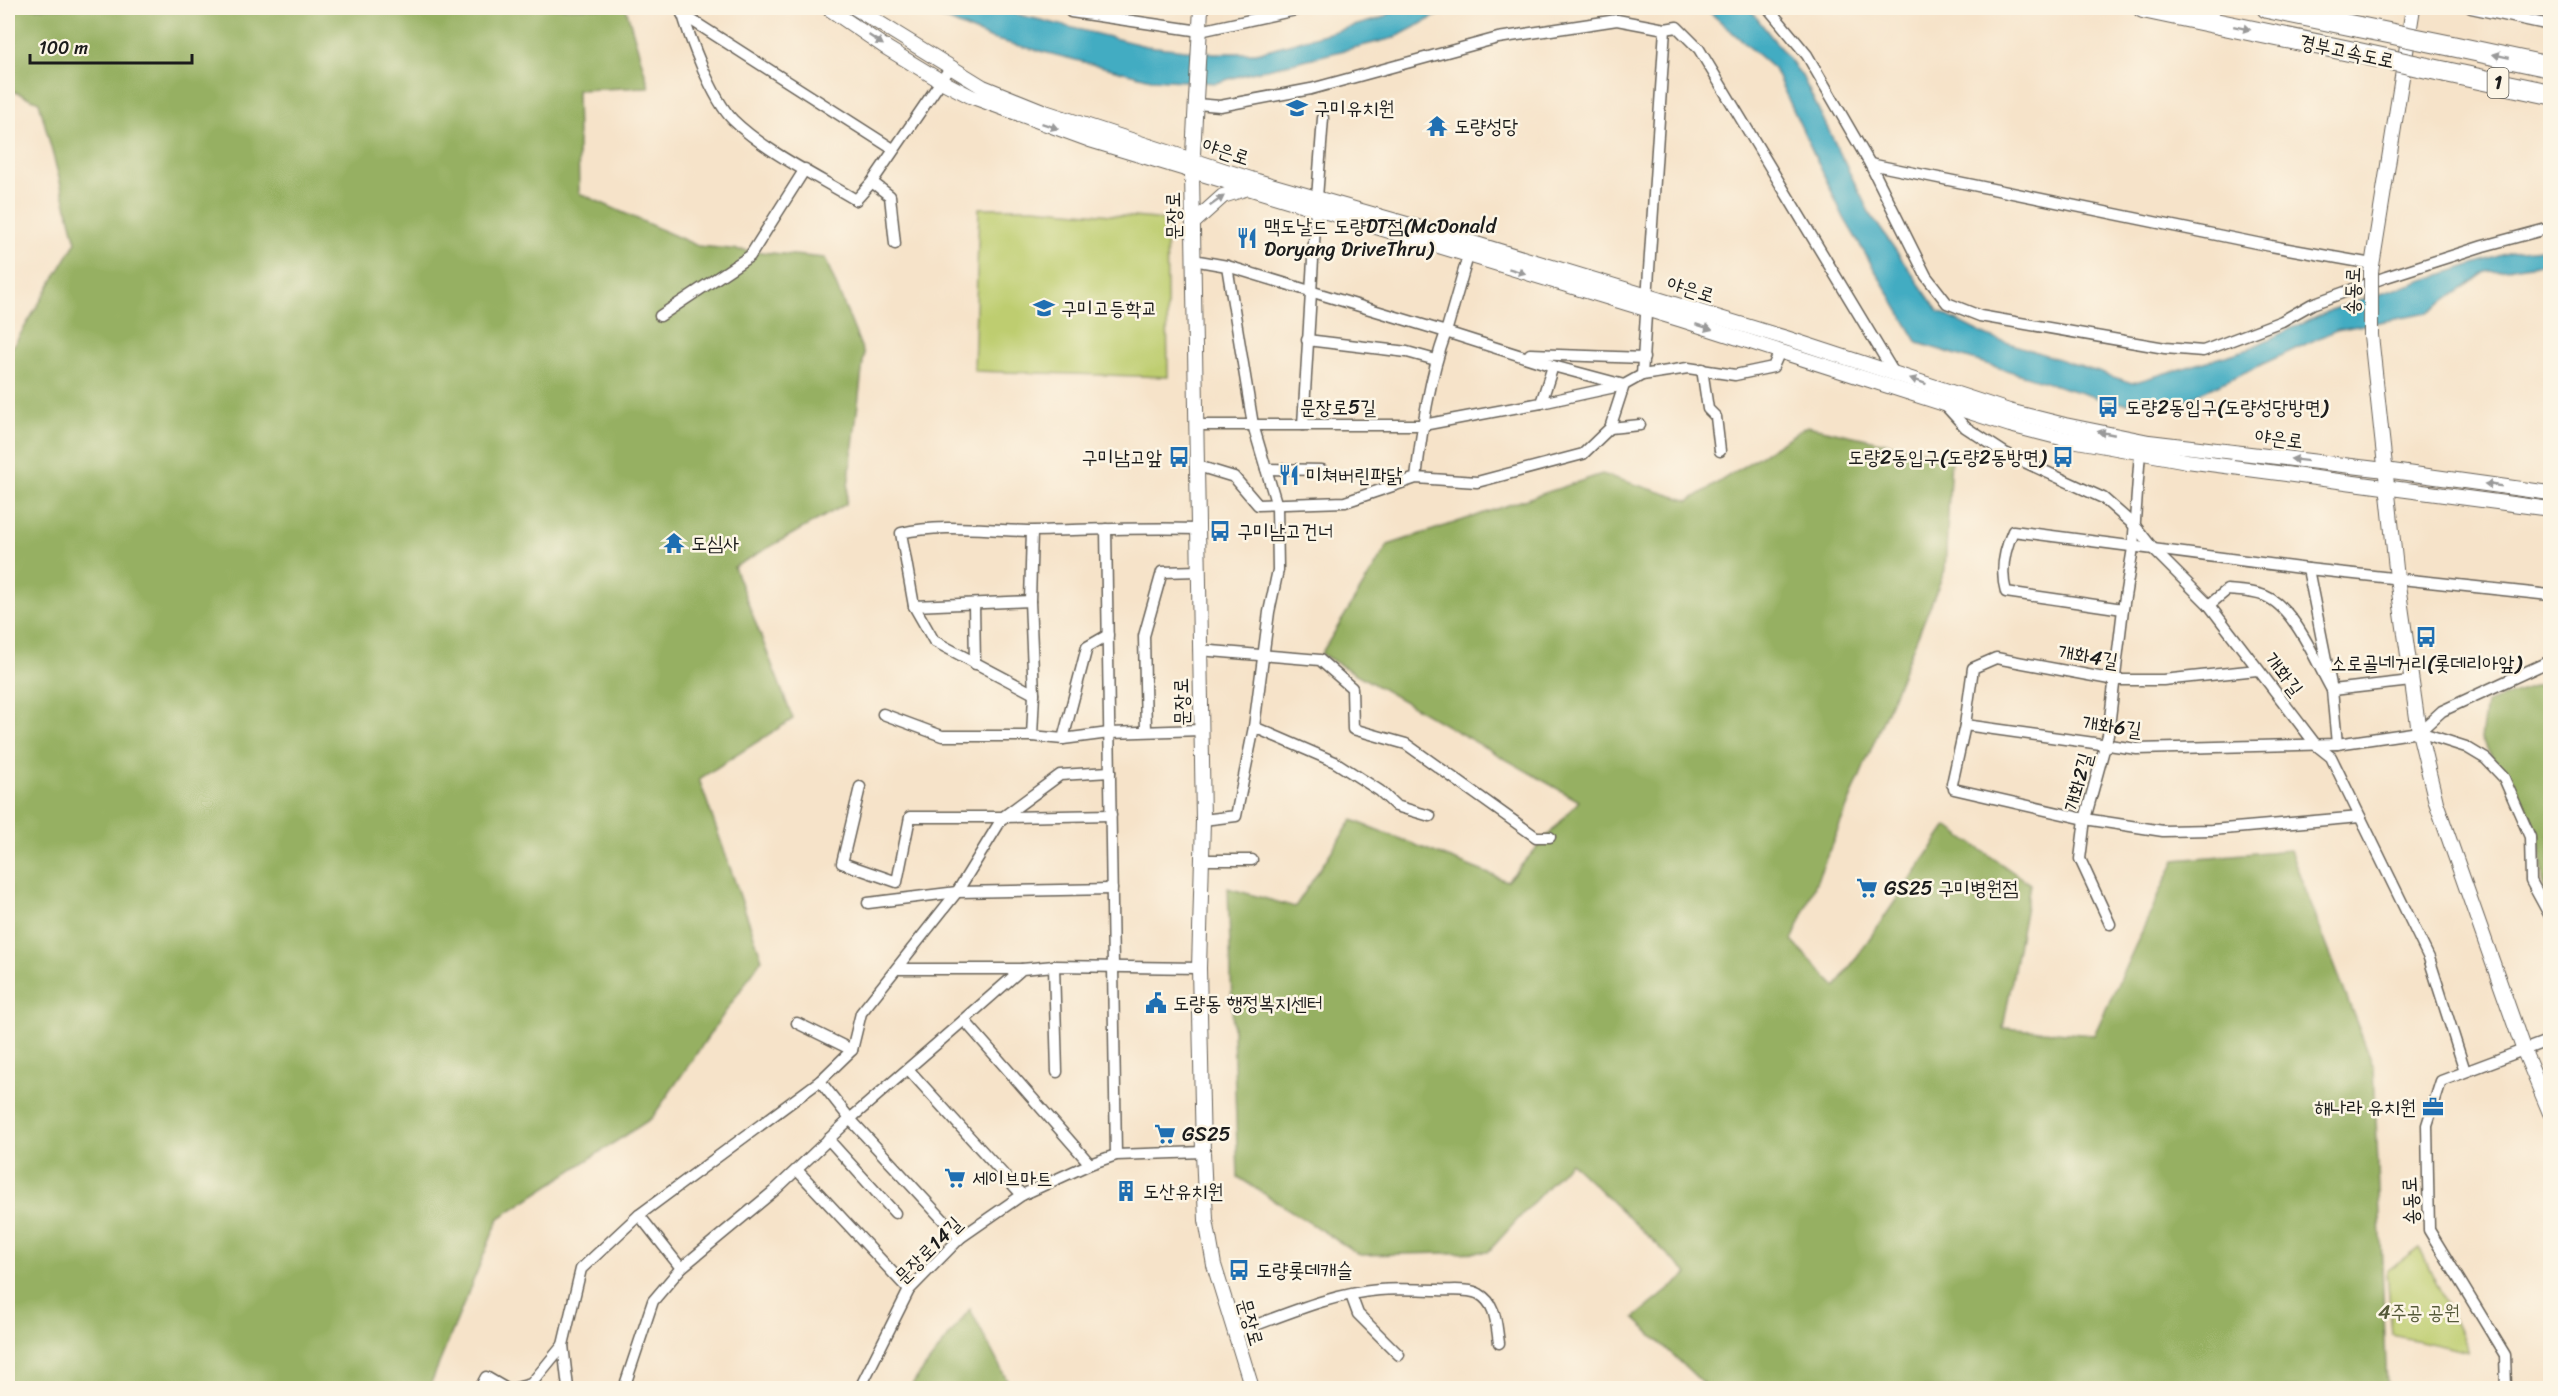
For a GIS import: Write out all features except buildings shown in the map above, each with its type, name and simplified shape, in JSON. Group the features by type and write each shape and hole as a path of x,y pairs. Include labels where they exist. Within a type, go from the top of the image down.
{"highway":[{"name":"경부고속도로","path":"2143,8 2550,94"},
{"name":"경부고속도로","path":"2267,8 2550,66"}],"street":[{"name":"야은로","path":"828,8 941,81 970,96 1090,140 1193,166 1648,303 1894,373 2008,411 2149,442 2385,470 2550,493"},
{"name":"야은로","path":"855,8 983,87 1193,166 1247,189 1317,204 1468,256 1648,303 1780,351 1944,404 2061,438 2140,452 2550,509"},
{"name":"문장로","path":"1200,8 1193,166 1193,223 1203,820 1199,968 1203,1152 1206,1220 1214,1265 1252,1389"},
{"path":"1071,12 1200,31 1305,8"},
{"path":"1768,8 1807,55 1870,164 1926,276 1947,303 1980,316 2165,348 2203,351 2282,321 2312,304 2386,277 2483,246 2550,228"},
{"name":"송동로","path":"2413,8 2371,268 2371,335 2397,578 2419,732 2436,802 2524,1051 2550,1113"},
{"path":"2471,8 2550,25"},
{"path":"682,11 716,97 732,119 774,151 856,200 872,182 950,68"},
{"path":"682,11 893,149"},
{"path":"1196,104 1220,106 1311,89 1510,36 1617,20 1665,29 1677,27 1699,49 1894,373"},
{"path":"1665,29 1642,375 1689,368 1736,375 1773,367 1780,351"},
{"path":"1303,424 1323,118"},
{"path":"1870,164 2371,268"},
{"path":"660,316 750,256 805,170"},
{"path":"872,182 890,196 895,244"},
{"path":"1193,223 1223,196 1247,189"},
{"path":"1416,478 1423,425 1436,360 1468,256"},
{"path":"1194,260 1227,266 1518,353 1553,366 1624,385 1610,428 1583,454 1477,482 1416,478 1345,502 1258,505 1234,477 1198,466"},
{"path":"1203,820 1236,816 1254,727 1262,654 1278,570 1277,506 1253,425 1227,266"},
{"path":"1307,340 1407,352 1436,360"},
{"path":"1518,353 1644,358"},
{"path":"1541,403 1553,366"},
{"path":"1702,369 1708,409 1716,417 1717,441 1720,451"},
{"name":"문장로5길","path":"1197,425 1423,425 1624,385 1642,375"},
{"name":"개화길","path":"1944,404 1965,427 2005,453 2103,498 2136,527 2154,550 2209,605 2316,745 2331,758 2429,958 2465,1071"},
{"path":"1610,428 1640,425"},
{"path":"2136,527 2140,452"},
{"path":"1266,470 1322,470"},
{"path":"1034,694 934,641 914,606 901,533 922,528 1032,531 1146,527 1198,529"},
{"name":"개화2길","path":"2110,924 2088,882 2080,859 2085,819 2106,745 2136,527"},
{"path":"1106,529 1116,1155"},
{"path":"1032,531 1030,601 1034,694 1032,736"},
{"path":"2123,609 2006,592 2002,580 2005,547 2013,531 2308,569 2550,595"},
{"path":"2308,569 2332,690 2337,744"},
{"path":"1146,731 1144,636 1162,572 1199,571"},
{"path":"2209,605 2227,590 2264,595 2277,603 2288,613 2332,690"},
{"path":"914,606 1030,601"},
{"path":"974,605 975,664"},
{"path":"1064,739 1087,647 1108,635"},
{"path":"1199,650 1320,660 1352,688 1353,729 1406,744 1536,837 1550,837"},
{"name":"개화4길","path":"1965,725 1973,668 1996,658 2115,680 2163,680 2257,670"},
{"path":"2419,732 2442,711 2550,661"},
{"path":"2332,690 2411,681"},
{"path":"883,714 942,736 1032,736 1064,739 1109,733 1201,730"},
{"path":"1965,725 1953,786 2085,819 2163,831 2212,830 2360,817"},
{"name":"개화6길","path":"1965,725 2137,749 2316,745"},
{"path":"1254,727 1335,762 1380,791 1396,806 1430,816"},
{"path":"2316,745 2419,732 2466,747 2487,759 2504,778 2530,837 2531,881 2550,916"},
{"path":"568,1389 563,1345 581,1269 639,1215 820,1081 852,1050 861,1013 957,892 1003,818 1060,775 1110,772"},
{"path":"860,788 842,863 897,882"},
{"path":"892,899 910,817 1003,818 1111,815"},
{"path":"1201,861 1252,860"},
{"path":"868,903 957,892 1112,890"},
{"path":"897,969 1022,969 1054,966 1199,968"},
{"path":"1054,966 1057,1072"},
{"path":"624,1389 652,1301 681,1268 797,1170 850,1119 909,1070 1022,969"},
{"path":"964,1020 1090,1164"},
{"path":"796,1023 852,1050"},
{"name":"송동로","path":"2506,1389 2505,1355 2429,1230 2427,1125 2440,1081 2550,1040"},
{"path":"909,1070 1022,1195"},
{"path":"820,1081 850,1119 960,1238"},
{"path":"828,1139 895,1213"},
{"name":"문장로14길","path":"860,1389 909,1290 960,1238 1022,1195 1090,1164 1116,1155 1203,1152"},
{"path":"797,1170 909,1290"},
{"path":"639,1215 681,1268"},
{"path":"1234,1333 1310,1306 1378,1290 1464,1291 1478,1293 1494,1310 1499,1343"},
{"path":"1351,1295 1358,1314 1399,1354"},
{"path":"516,1389 531,1384 563,1345"},
{"path":"480,1389 486,1377 505,1389"}],"green space":[{"path":"8,8 626,8 649,87 577,90 579,193 698,246 825,258 864,354 846,504 734,567 793,719 699,779 762,959 652,1118 499,1218 429,1388 8,1388 8,347 14,345 76,242 39,102 8,89"},
{"path":"979,208 1034,208 1166,220 1168,377 974,371"},
{"path":"1807,426 1951,457 1945,570 1792,941 1836,987 1947,826 2030,884 2003,1028 2094,1035 2175,860 2290,850 2374,1068 2387,1388 1708,1388 1634,1318 1688,1274 1570,1162 1488,1252 1360,1255 1238,1177 1228,888 1295,907 1352,820 1507,881 1579,801 1321,654 1388,545 1602,474 1689,501"},
{"path":"2550,681 2550,905 2545,895 2538,833 2481,739 2486,703"},
{"name":"4주공 공원","path":"2419,1247 2469,1352 2392,1335 2387,1271"},
{"path":"970,1309 1011,1388 909,1388"}],"water":[{"path":"922,8 992,8 1146,46 1215,53 1256,53 1379,19 1400,8 1451,8 1394,38 1216,83 1151,79 992,39"},
{"path":"1705,8 1749,8 1802,76 1869,212 1938,311 1987,336 2132,383 2246,350 2331,310 2511,252 2550,248 2550,262 2486,272 2428,313 2336,330 2179,403 2114,403 1918,343 1844,218 1774,69"}],"place":[{"name":"구미유치원","path":"1297,108"},
{"name":"도량성당","path":"1437,126"},
{"name":"맥도날드 도량DT점(McDonald Doryang DriveThru)","path":"1247,238"},
{"name":"구미고등학교","path":"1044,308"},
{"name":"도량2동입구(도량성당방면)","path":"2108,407"},
{"name":"구미남고앞","path":"1179,457"},
{"name":"도량2동입구(도량2동방면)","path":"2063,457"},
{"name":"미쳐버린파닭","path":"1289,475"},
{"name":"구미남고건너","path":"1220,531"},
{"name":"도심사","path":"674,543"},
{"name":"소로골네거리(롯데리아앞)","path":"2426,637"},
{"name":"GS25 구미병원점","path":"1867,888"},
{"name":"도량동 행정복지센터","path":"1156,1003"},
{"name":"해나라 유치원","path":"2433,1107"},
{"name":"GS25","path":"1165,1134"},
{"name":"세이브마트","path":"955,1178"},
{"name":"도산유치원","path":"1126,1191"},
{"name":"도량롯데캐슬","path":"1239,1270"}]}
